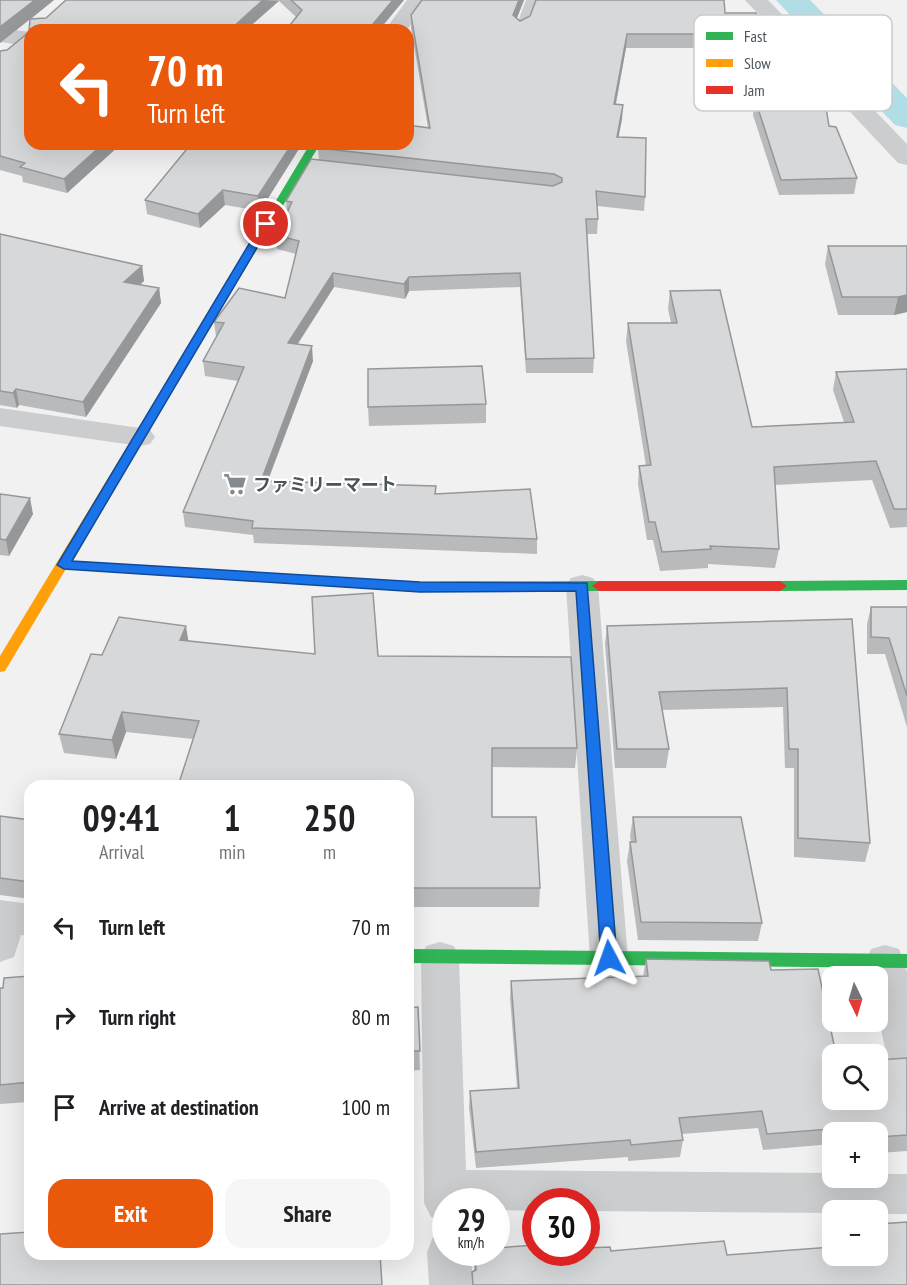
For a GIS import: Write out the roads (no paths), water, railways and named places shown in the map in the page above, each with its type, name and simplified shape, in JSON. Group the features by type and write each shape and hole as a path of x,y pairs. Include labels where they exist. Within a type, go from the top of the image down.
{"street":[{"path":"400,24 418,0"},
{"path":"756,0 770,15"},
{"path":"0,34 24,33"},
{"path":"0,57 24,39"},
{"path":"862,111 907,158"},
{"path":"0,667 64,565 311,150"},
{"path":"0,417 140,437"},
{"path":"64,565 420,587 907,585"},
{"path":"582,586 609,958"},
{"path":"444,1188 424,957 896,961 907,1054"},
{"path":"510,1196 907,1194"},
{"path":"450,1266 451,1285"}],"lane":[{"path":"521,29 532,0"},
{"path":"300,166 323,168"}],"waterway":[{"path":"792,0 807,15"},
{"path":"892,103 907,118"}],"place":[{"name":"ファミリーマート","path":"235,484"}]}
